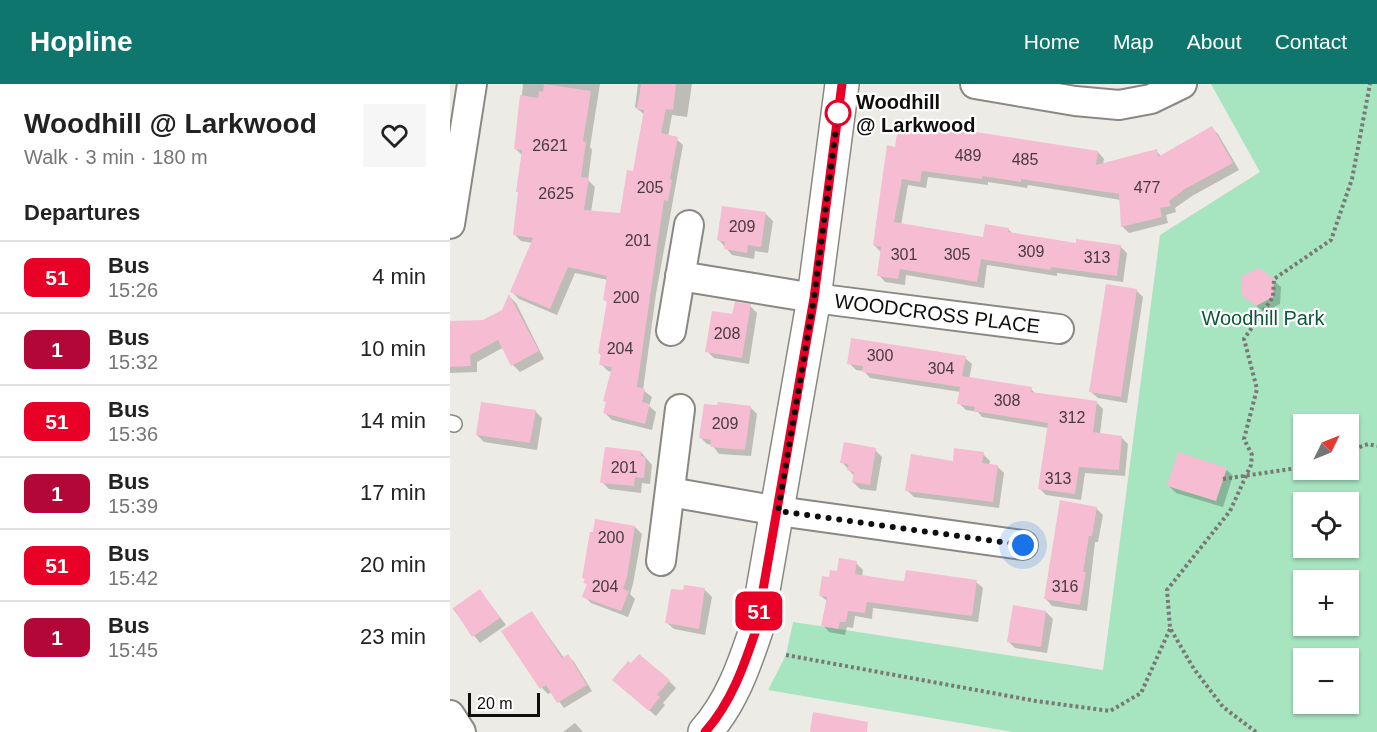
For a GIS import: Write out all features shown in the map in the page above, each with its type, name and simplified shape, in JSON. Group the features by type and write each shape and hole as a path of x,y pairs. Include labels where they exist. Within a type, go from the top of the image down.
{"street":[{"path":"450,224 472,84"},
{"path":"705,732 731,695 756,630 814,298 842,84"},
{"path":"975,84 1075,101 1119,105 1151,99 1182,84"},
{"path":"671,331 689,225"},
{"name":"WOODCROSS PLACE","path":"680,276 814,298 1059,329"},
{"path":"661,561 680,409"},
{"path":"670,492 778,511 1023,545"},
{"path":"450,715 461,732"}],"path":[{"path":"1257,732 1223,708 1194,669 1170,628 1167,590 1230,511 1251,465 1252,456 1244,439 1257,389 1244,339 1273,297 1274,279 1331,240 1352,179 1370,84"},
{"path":"1359,447 1368,444 1377,446"},
{"path":"1223,479 1293,468"},
{"path":"786,655 1036,701 1110,711 1140,693 1170,628"}],"green space":[{"name":"Woodhill Park","path":"1211,84 1377,84 1377,732 1013,732 768,690 786,655 793,622 1103,670 1160,235 1260,172"}],"building":[{"path":"544,84 591,91 583,141 586,142 581,177 589,178 584,210 620,213 627,170 633,171 644,110 637,109 641,84 676,84 673,110 666,109 661,133 678,137 668,201 664,200 637,387 645,389 642,402 650,404 645,424 603,413 606,402 603,401 612,367 599,365 601,354 598,353 607,301 603,300 607,276 568,267 550,309 510,292 533,238 513,235 522,150 514,149 520,95 538,98 539,91 543,92"},
{"path":"899,120 1098,151 1096,165 1157,149 1158,157 1212,126 1233,163 1185,189 1169,201 1171,206 1160,208 1162,217 1121,227 1119,194 1021,179 1021,182 982,176 982,179 922,171 920,182 902,179 894,222 983,237 985,224 1009,228 1008,232 1076,243 1076,239 1121,245 1117,276 1051,267 1050,270 981,259 977,282 900,269 898,279 877,276 881,247 873,245 887,145 895,147"},
{"path":"722,206 766,212 761,247 748,245 747,253 724,249 725,242 717,240"},
{"path":"1259,268 1274,279 1273,297 1256,306 1241,295 1242,276"},
{"path":"1106,284 1137,289 1121,397 1089,392"},
{"path":"509,294 539,351 511,366 498,340 470,355 471,366 450,367 450,321 483,320 502,310"},
{"path":"735,302 751,304 742,358 705,352 712,311 732,314"},
{"path":"851,338 966,356 962,376 1032,387 1031,392 1097,401 1093,432 1122,436 1119,470 1079,467 1075,494 1038,489 1048,423 974,411 975,407 957,404 960,387 862,372 863,366 847,364"},
{"path":"481,402 536,410 530,443 476,435"},
{"path":"718,402 751,406 745,450 710,447 711,440 699,438 704,404 717,405"},
{"path":"844,442 876,448 870,485 852,482 854,472 847,470 848,464 840,463"},
{"path":"605,447 641,451 641,456 646,457 644,478 635,477 634,486 600,483"},
{"path":"954,448 984,452 982,463 998,465 993,502 905,491 911,454 953,461"},
{"path":"1178,452 1227,468 1216,501 1167,486"},
{"path":"1060,500 1097,507 1092,536 1089,536 1080,605 1044,599"},
{"path":"595,519 635,526 623,589 629,591 621,611 582,597 587,584 583,583 585,579 582,578 590,532 593,532"},
{"path":"839,558 857,561 855,574 904,581 906,570 977,580 972,616 867,602 865,613 848,611 846,622 840,622 838,629 821,626 827,597 819,596 822,576 829,577 830,570 837,571"},
{"path":"684,585 705,588 699,629 665,623 671,589 683,590"},
{"path":"480,589 500,618 472,637 453,608"},
{"path":"1013,605 1046,611 1041,647 1007,642"},
{"path":"532,611 562,658 568,654 587,685 557,703 546,685 540,689 501,631"},
{"path":"639,654 670,680 657,695 660,697 649,711 612,680 628,661 631,663"},
{"path":"813,712 868,722 867,732 810,732"}],"bus line":[{"name":"51","path":"705,732 731,695 756,630 814,298 842,84"}],"place":[{"name":"Woodhill @ Larkwood","path":"838,113"}],"route":[{"path":"838,113 814,298 778,511 1023,545"}]}
